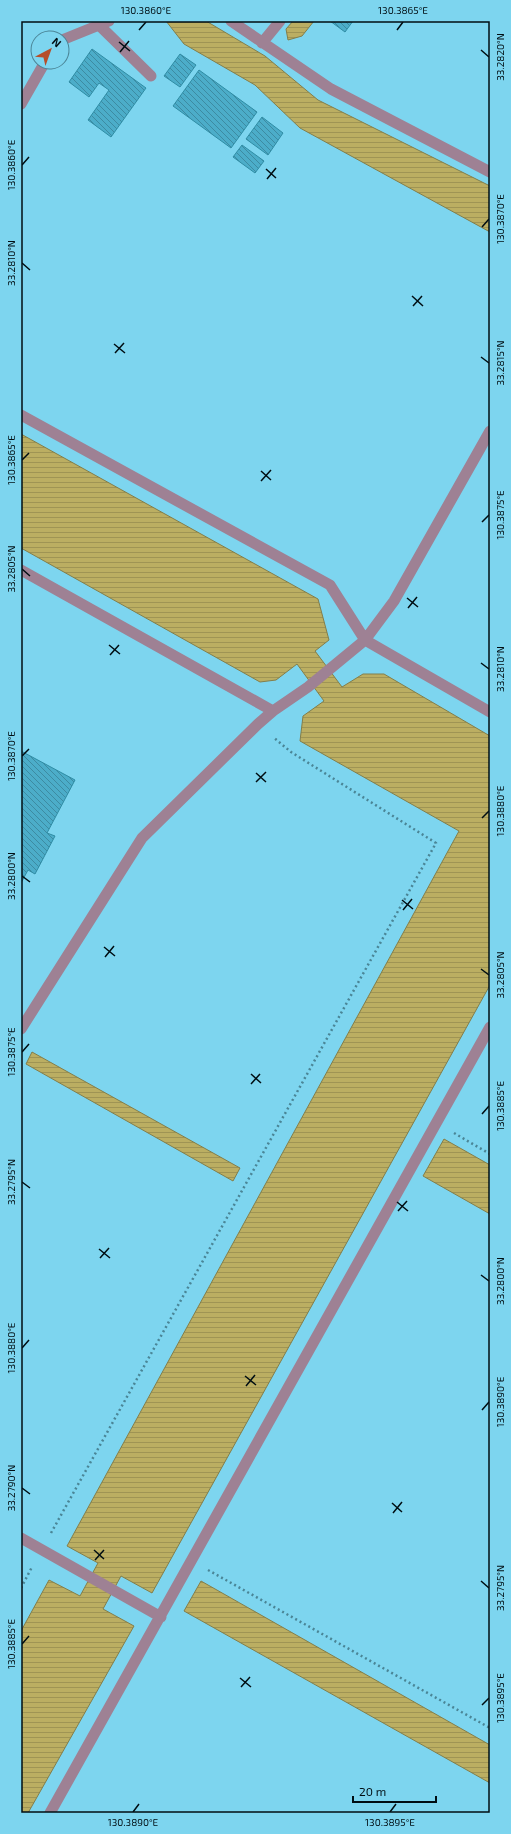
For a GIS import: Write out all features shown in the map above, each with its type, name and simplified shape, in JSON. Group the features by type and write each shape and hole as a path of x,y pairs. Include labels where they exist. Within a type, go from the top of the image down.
{"street":[{"path":"231,21 332,89 490,172"},
{"path":"262,43 280,21"},
{"path":"70,37 104,23 151,76"},
{"path":"21,104 40,70"},
{"path":"21,415 330,585 365,640 490,712"},
{"path":"21,1029 142,838 258,724 273,711 308,687 365,640 394,601 490,431"},
{"path":"21,570 273,711"},
{"path":"50,1813 490,1027"},
{"path":"21,1538 161,1617"}],"path":[{"path":"42,1550 436,843 291,752 258,724"},
{"path":"436,1123 490,1154"},
{"path":"192,1561 490,1728"}],"shaded area":[{"path":"166,21 206,21 265,56 318,100 490,186 490,232 300,128 255,85 184,44"},
{"path":"293,21 314,21 302,36 288,40 286,29"},
{"path":"21,434 318,599 329,640 315,651 342,687 363,674 384,674 490,736 490,985 152,1593 121,1576 103,1609 134,1626 28,1813 21,1813 21,1631 49,1580 80,1596 98,1563 67,1546 459,831 300,741 303,716 324,701 297,664 276,680 260,682 21,548"},
{"path":"32,1052 240,1168 233,1181 26,1064"},
{"path":"444,1139 490,1165 490,1214 423,1176"},
{"path":"201,1581 490,1745 490,1783 184,1611"}],"building":[{"path":"330,21 353,21 345,32"},
{"path":"92,49 146,88 111,137 88,120 109,90 99,83 89,97 69,82"},
{"path":"180,54 196,65 180,87 164,76"},
{"path":"199,70 257,112 231,148 173,106"},
{"path":"262,117 283,133 268,155 246,139"},
{"path":"242,145 264,161 255,173 233,157"},
{"path":"21,751 75,780 47,833 55,836 35,874 28,870 21,883"}]}
